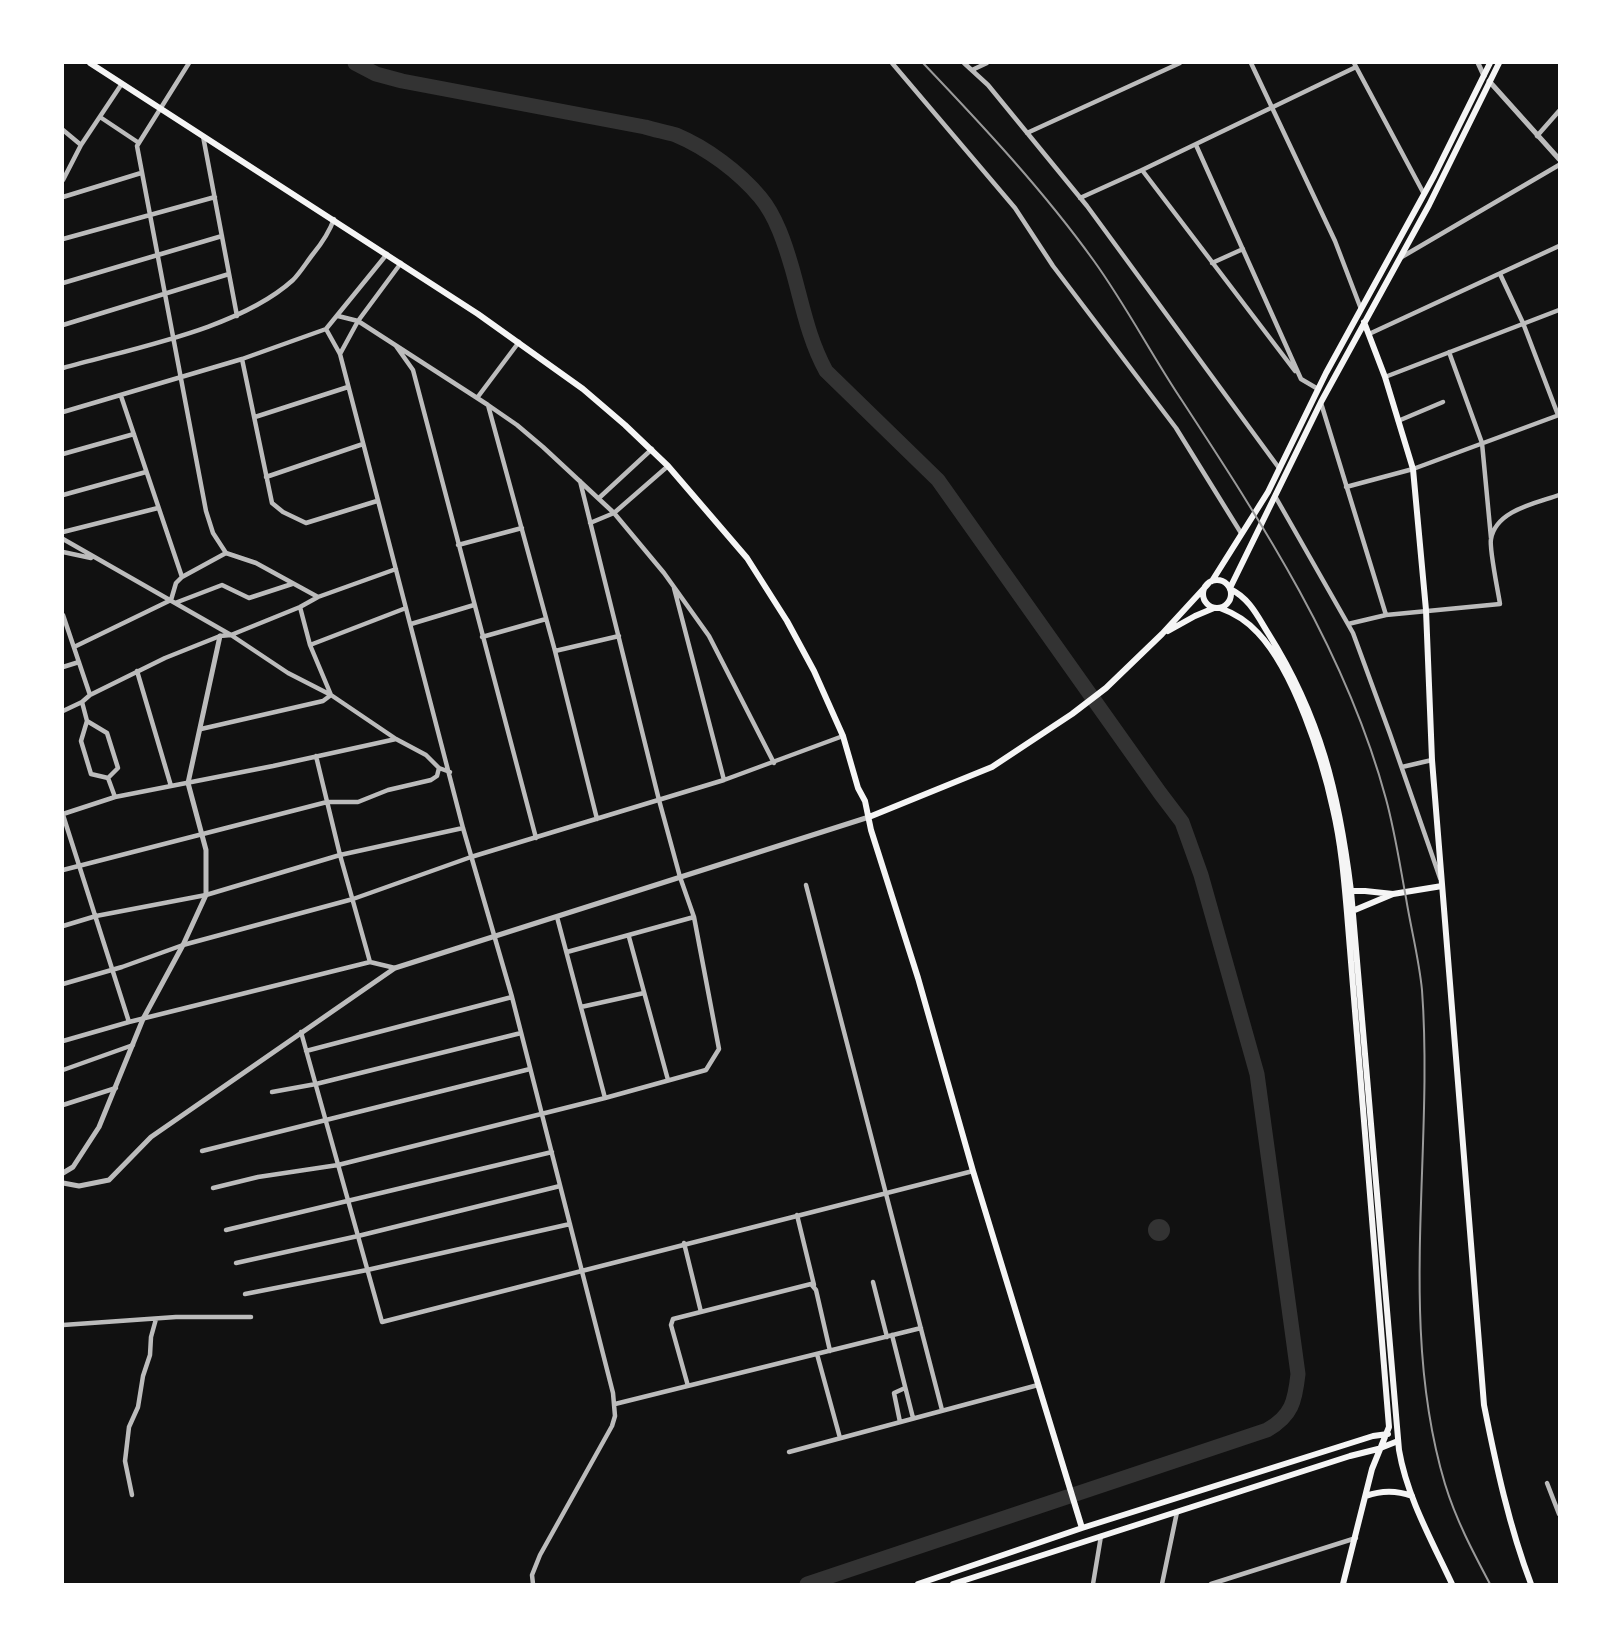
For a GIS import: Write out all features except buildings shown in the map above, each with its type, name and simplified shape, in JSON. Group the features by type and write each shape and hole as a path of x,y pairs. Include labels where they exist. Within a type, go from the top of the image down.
{"main road":[{"path":"90,63 401,263 583,388 668,465 747,558 787,621 814,671 843,736 918,978 973,1171 1082,1528"},
{"path":"1162,634 1185,620 1230,601 1230,589 1274,495 1321,402 1429,205 1486,78 1490,63"},
{"path":"1348,891 1333,809 1319,757 1302,710 1281,667 1258,633 1230,612 1207,604 1203,596 1268,492 1361,309 1486,78 1499,63"},
{"path":"1364,322 1385,377 1413,470 1426,610 1432,760 1484,1404 1502,1487 1531,1584"},
{"path":"868,817 993,767 1072,714 1106,688 1210,583 1224,582 1249,603 1286,662 1308,705 1325,756 1338,808 1348,891 1402,1467 1412,1496 1452,1584"},
{"path":"1348,891 1393,894 1443,886"},
{"path":"1350,912 1393,894"},
{"path":"1343,1584 1372,1468 1378,1449 1388,1434 1389,1422 1350,912"},
{"path":"918,1584 1082,1528 1361,1440 1388,1434 1398,1438"},
{"path":"952,1584 1378,1449 1398,1438"},
{"path":"1359,1454 1369,1461 1372,1468"},
{"path":"1366,1496 1394,1491 1412,1496"}],"street":[{"path":"189,63 137,146 206,511 213,533 226,553 256,563 318,597"},
{"path":"892,63 1015,208 1053,266 1176,428 1241,533"},
{"path":"964,63 988,86 1080,198 1279,468"},
{"path":"972,70 987,63"},
{"path":"1027,133 1180,63"},
{"path":"1251,63 1335,241 1361,309"},
{"path":"1478,63 1486,78 1559,159"},
{"path":"1080,198 1273,108 1355,65 1424,194"},
{"path":"63,180 81,145 122,85"},
{"path":"1538,136 1559,111"},
{"path":"100,117 139,143"},
{"path":"63,130 81,145"},
{"path":"203,136 237,316"},
{"path":"1196,145 1301,380"},
{"path":"1398,260 1559,165"},
{"path":"1142,171 1301,380 1318,390"},
{"path":"63,197 141,173"},
{"path":"63,239 149,213 214,197"},
{"path":"63,368 174,337 237,316 272,296 294,278 328,234 334,219"},
{"path":"63,283 222,236"},
{"path":"1369,334 1559,246"},
{"path":"1212,263 1243,249"},
{"path":"63,412 242,359 326,329 387,254"},
{"path":"340,354 358,321 401,263"},
{"path":"63,325 229,274"},
{"path":"1346,487 1413,470 1559,415 1523,323 1500,274"},
{"path":"1385,377 1559,310"},
{"path":"338,316 358,321 488,405 543,447 614,513 673,584 709,636 774,763"},
{"path":"326,329 340,354 463,828 512,997 615,1404 612,1426 540,1555 532,1575 533,1584"},
{"path":"477,398 519,342"},
{"path":"394,343 413,370 536,838"},
{"path":"1348,624 1386,615 1500,604 1482,443 1449,352"},
{"path":"242,359 266,477 272,503 276,508 306,523 377,501"},
{"path":"255,417 348,387"},
{"path":"122,396 182,577"},
{"path":"1321,402 1386,615"},
{"path":"1398,421 1443,402"},
{"path":"488,405 555,651 597,819"},
{"path":"63,454 134,434"},
{"path":"266,477 363,444"},
{"path":"598,498 652,449"},
{"path":"590,523 614,513 668,465"},
{"path":"63,495 146,472"},
{"path":"213,1188 338,1165 605,1098 706,1070 719,1049 694,917 680,877 659,800 580,481"},
{"path":"1274,495 1353,633 1443,886"},
{"path":"1491,539 1500,522 1512,513 1559,495"},
{"path":"63,532 158,508"},
{"path":"458,545 522,528"},
{"path":"63,539 231,636 288,673 331,695 396,739 426,755 439,768 450,772"},
{"path":"63,552 97,560"},
{"path":"173,602 176,583 182,577 226,553"},
{"path":"63,711 165,657 220,636 231,636 318,597 396,569"},
{"path":"74,647 173,602 222,585 249,598 292,584"},
{"path":"673,584 724,780"},
{"path":"411,624 474,605"},
{"path":"300,607 310,645 331,695"},
{"path":"310,645 406,608"},
{"path":"63,615 90,695"},
{"path":"482,637 546,619"},
{"path":"63,1173 73,1167 99,1128 143,1018 183,945 206,895 206,850 188,783 220,636"},
{"path":"555,651 620,636"},
{"path":"63,667 79,662"},
{"path":"137,671 171,786"},
{"path":"201,729 323,701 331,695"},
{"path":"82,702 87,721 81,741 91,774 108,778"},
{"path":"87,721 107,733 118,768 108,778"},
{"path":"63,984 183,945 352,898 471,857 724,780 843,736"},
{"path":"129,1022 63,815 115,796 396,739"},
{"path":"316,756 340,855 370,962"},
{"path":"1402,767 1432,760"},
{"path":"63,870 327,802 358,802 387,790 431,780 437,776 439,768"},
{"path":"108,778 115,796"},
{"path":"63,1183 79,1186 109,1180 151,1137 394,968 868,817"},
{"path":"63,926 96,916 206,895 340,855 463,828"},
{"path":"806,885 942,1410"},
{"path":"557,917 605,1098"},
{"path":"567,952 629,937 694,917"},
{"path":"629,937 668,1080"},
{"path":"63,1041 143,1018 370,962 394,968"},
{"path":"581,1007 644,993"},
{"path":"306,1051 512,997"},
{"path":"301,1032 382,1322 973,1171"},
{"path":"272,1092 316,1084 521,1033"},
{"path":"63,1070 133,1045"},
{"path":"202,1151 530,1070"},
{"path":"63,1105 116,1088"},
{"path":"226,1230 552,1152"},
{"path":"236,1263 358,1236 560,1186"},
{"path":"797,1215 830,1351"},
{"path":"244,1294 367,1270 570,1224"},
{"path":"684,1244 700,1312"},
{"path":"873,1282 912,1418"},
{"path":"688,1386 671,1321 673,1319 811,1284 814,1286"},
{"path":"63,1325 156,1319 252,1317"},
{"path":"132,1495 125,1461 129,1427 138,1407 156,1319"},
{"path":"615,1404 921,1328"},
{"path":"817,1354 840,1438"},
{"path":"789,1452 1038,1385"},
{"path":"900,1422 894,1393 905,1388"},
{"path":"1547,1483 1559,1514"},
{"path":"1162,1584 1177,1512"},
{"path":"1093,1584 1101,1536"},
{"path":"1210,1584 1356,1538"}],"shaded area":[{"path":"1159,1219 1167,1222 1170,1230 1167,1238 1159,1241 1151,1238 1148,1230 1151,1222"}],"waterway":[{"path":"355,63 376,74 402,81 645,127 676,135 711,154 752,188 766,205 779,231 810,333 826,371 938,480 1182,822 1201,875 1257,1074 1298,1374 1291,1407 1282,1419 1267,1430 807,1584"}],"railway":[{"path":"923,63 1033,184 1105,277 1241,492 1299,590 1325,640 1369,744 1392,824 1422,990 1424,1114 1420,1301 1423,1362 1431,1424 1449,1497 1465,1536 1490,1584"}]}
